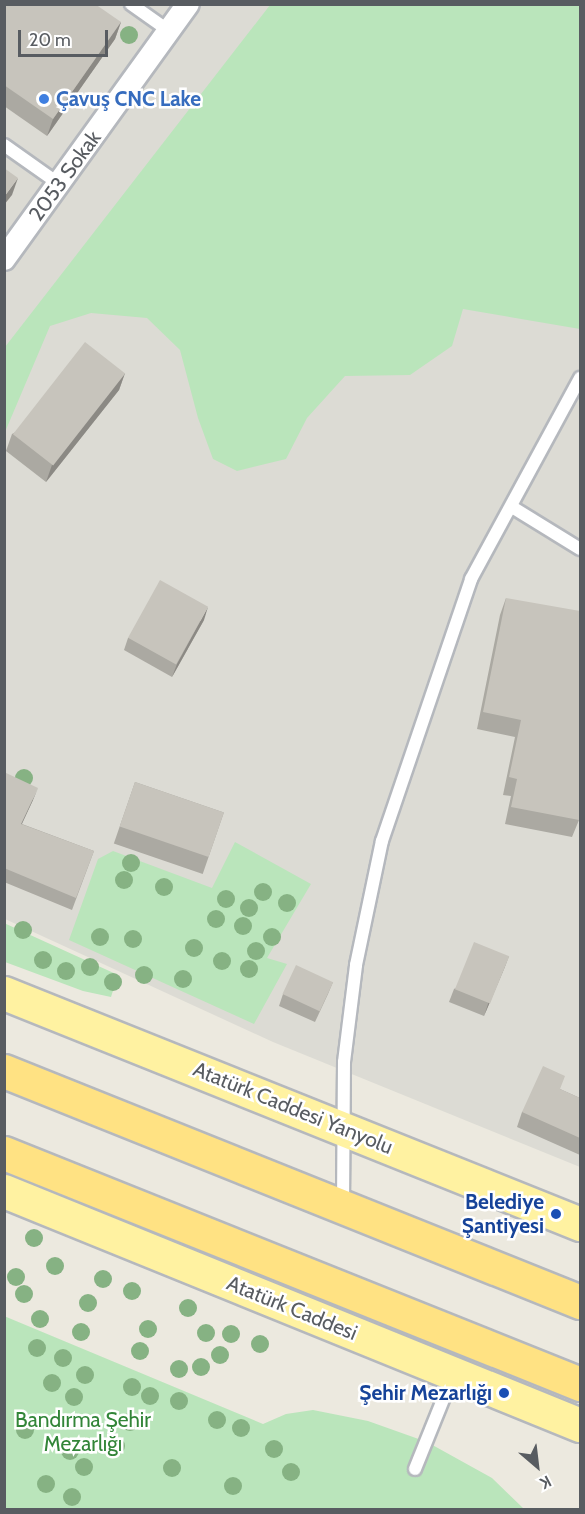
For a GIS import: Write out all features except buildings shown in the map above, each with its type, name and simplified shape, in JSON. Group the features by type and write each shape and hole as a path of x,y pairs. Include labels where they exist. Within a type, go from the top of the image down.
{"highway":[{"path":"4,1071 580,1302"},
{"name":"Atatürk Caddesi","path":"4,1153 580,1384"}],"main road":[{"name":"Atatürk Caddesi Yanyolu","path":"4,993 580,1224"},
{"name":"Atatürk Caddesi","path":"4,1191 580,1425"}],"street":[{"name":"2053 Sokak","path":"4,259 188,4"}],"lane":[{"path":"131,4 169,31"},
{"path":"4,145 58,184"},
{"path":"343,1207 344,1062 356,965 382,841 471,579 580,378"},
{"path":"512,507 580,549"},
{"path":"415,1469 453,1374"}],"shaded area":[{"path":"5,5 580,5 580,1167 273,1042 5,919"}],"green space":[{"path":"270,5 580,5 580,329 463,309 452,346 410,375 345,376 307,418 286,459 237,471 213,459 198,418 180,350 147,318 91,313 50,326 5,432 5,347"},
{"path":"235,842 311,884 267,958 287,964 254,1024 69,940 98,859 113,851 212,888"},
{"path":"4,923 118,975 111,997 83,991 5,962"},
{"name":"Bandırma Şehir Mezarlığı","path":"4,1316 263,1424 286,1414 313,1410 368,1421 427,1442 492,1478 524,1509 5,1509"}],"place":[{"name":"Çavuş CNC Lake","path":"44,99"},
{"name":"Belediye Şantiyesi","path":"556,1214"},
{"name":"Şehir Mezarlığı","path":"504,1393"}]}
